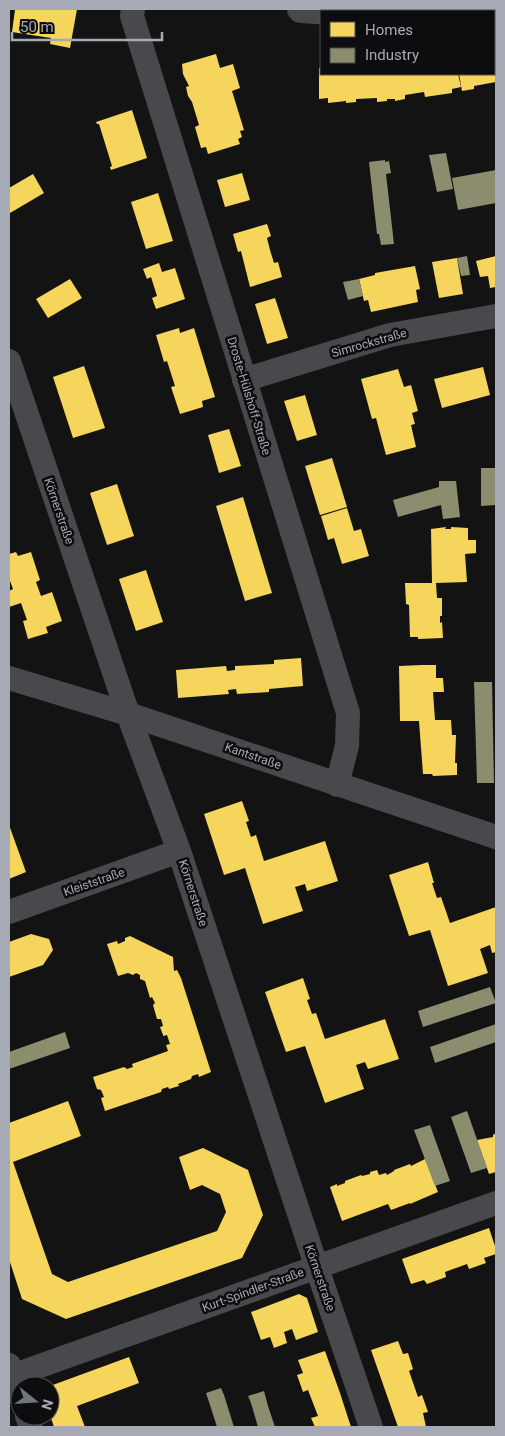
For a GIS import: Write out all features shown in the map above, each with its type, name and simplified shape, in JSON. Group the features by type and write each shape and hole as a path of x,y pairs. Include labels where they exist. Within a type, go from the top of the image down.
{"street":[{"name":"Droste-Hülshoff-Straße","path":"133,9 132,16 348,713 347,746 337,785"},
{"path":"301,9 320,10"},
{"path":"400,10 422,9"},
{"name":"Simrockstraße","path":"244,380 390,335 496,316"},
{"name":"Körnerstraße","path":"9,361 128,714 179,851 371,1427"},
{"name":"Kantstraße","path":"9,678 128,714 496,837"},
{"name":"Kleiststraße","path":"9,912 179,851"},
{"name":"Kurt-Spindler-Straße","path":"19,1376 496,1203"}],"building: Homes":[{"path":"16,9 77,9 70,48 50,44 51,38 12,32"},
{"path":"496,51 496,82 474,86 474,89 462,91 459,75 495,75"},
{"path":"216,54 220,68 233,64 240,88 232,91 244,130 240,131 242,137 238,139 240,144 208,154 206,147 201,148 195,127 199,125 192,102 188,96 186,87 189,86 183,74 182,64"},
{"path":"319,68 320,75 458,75 461,87 452,89 452,93 425,97 424,92 405,95 405,99 395,101 395,99 387,99 387,101 377,102 377,98 356,99 356,102 328,103 328,98 319,99"},
{"path":"132,110 147,158 111,170 110,167 112,166 99,124 96,122"},
{"path":"242,173 250,200 225,207 217,180"},
{"path":"33,174 44,193 10,213 9,188"},
{"path":"158,193 173,241 146,249 131,202"},
{"path":"267,224 271,236 267,238 270,250 274,263 278,262 282,277 250,287 241,251 238,252 233,234"},
{"path":"496,256 496,287 490,288 488,276 480,277 476,261"},
{"path":"457,258 463,294 439,298 432,262"},
{"path":"159,263 162,272 175,268 185,299 156,309 152,298 157,296 151,277 147,279 143,269"},
{"path":"415,266 420,289 416,290 418,302 371,312 368,300 364,301 359,279 375,275 375,273"},
{"path":"70,279 82,298 48,318 36,299"},
{"path":"275,298 288,338 267,344 255,304"},
{"path":"179,328 180,333 194,328 215,397 202,401 203,407 180,414 171,387 175,386 167,361 164,362 156,335"},
{"path":"84,366 105,428 73,438 53,377"},
{"path":"483,367 490,395 442,408 434,379"},
{"path":"398,369 404,387 411,385 418,411 412,413 415,424 411,425 416,447 386,455 376,418 372,419 361,379"},
{"path":"305,395 317,435 297,441 284,401"},
{"path":"229,429 241,466 219,473 208,435"},
{"path":"332,458 347,507 320,515 305,466"},
{"path":"117,484 134,536 107,545 90,493"},
{"path":"243,497 272,593 245,601 216,506"},
{"path":"347,508 354,531 361,529 369,556 342,564 334,538 328,540 321,516"},
{"path":"446,527 445,529 451,529 451,527 468,528 468,540 476,540 476,553 465,554 467,582 436,583 437,598 442,598 440,623 442,622 443,638 418,639 418,637 410,637 409,605 406,604 405,583 432,583 431,529"},
{"path":"16,552 18,556 31,552 40,580 36,582 41,596 52,592 62,621 46,627 48,633 28,639 23,621 27,620 21,603 9,607 9,591 13,589 9,578 9,554"},
{"path":"146,570 163,622 136,631 119,579"},
{"path":"301,658 303,686 269,689 269,692 237,694 236,689 228,690 229,694 178,698 176,670 226,666 227,671 235,670 235,666 274,664 274,660"},
{"path":"436,665 436,678 443,678 444,692 433,692 435,720 451,720 452,735 456,735 455,763 457,763 457,775 433,776 432,774 423,774 419,721 400,721 399,666"},
{"path":"242,801 249,821 246,822 251,837 256,835 264,861 325,841 338,881 307,891 305,884 295,887 303,911 263,924 245,868 224,875 204,814"},
{"path":"9,825 26,872 9,879"},
{"path":"428,862 437,898 441,897 450,923 496,907 496,952 492,953 490,945 480,949 488,973 448,986 430,930 409,936 389,875"},
{"path":"31,934 49,939 53,950 43,965 9,977 9,942"},
{"path":"130,936 173,957 174,971 177,970 181,978 211,1072 199,1077 198,1074 192,1076 191,1079 178,1084 179,1086 162,1089 161,1092 105,1111 101,1098 104,1097 101,1090 97,1089 93,1077 124,1067 127,1069 133,1067 132,1064 168,1051 166,1045 170,1044 167,1035 163,1036 160,1027 163,1026 161,1019 157,1019 153,1005 155,1003 152,997 150,998 145,981 140,979 140,975 136,973 118,976 107,944 117,941 118,944"},
{"path":"303,978 310,999 307,1000 312,1014 316,1013 325,1039 385,1019 399,1059 368,1069 365,1062 356,1065 364,1089 325,1103 305,1046 286,1052 265,992"},
{"path":"68,1101 81,1136 13,1162 52,1274 68,1282 217,1231 226,1212 220,1194 202,1185 190,1190 179,1157 203,1148 248,1170 263,1215 242,1258 66,1319 22,1299 9,1259 9,1123"},
{"path":"496,1133 496,1172 489,1174 477,1140 493,1137"},
{"path":"425,1159 438,1192 391,1210 388,1204 342,1221 330,1187 377,1170 379,1175 386,1173 387,1175 394,1170 410,1164 411,1166"},
{"path":"489,1228 496,1254 484,1258 486,1263 469,1269 467,1264 445,1272 446,1277 427,1284 424,1280 411,1284 402,1259"},
{"path":"299,1294 307,1298 318,1332 296,1340 292,1329 284,1332 287,1343 274,1348 270,1337 261,1340 251,1312"},
{"path":"398,1341 403,1354 408,1353 413,1369 409,1371 418,1397 422,1395 428,1412 423,1413 426,1427 398,1427 371,1350"},
{"path":"325,1351 351,1427 315,1427 311,1418 318,1416 308,1390 303,1392 297,1375 303,1373 298,1360"},
{"path":"129,1357 139,1383 77,1406 85,1427 54,1427 60,1426 60,1382"}],"building: Industry":[{"path":"446,153 453,189 437,192 429,155"},
{"path":"385,160 385,162 389,161 391,173 386,174 394,244 381,245 379,234 377,234 369,162"},
{"path":"496,170 496,203 458,210 452,178"},
{"path":"467,256 470,275 461,276 457,258"},
{"path":"359,279 363,296 348,300 343,282"},
{"path":"481,468 496,468 496,505 481,506"},
{"path":"439,481 456,481 460,517 443,519 441,505 398,517 393,500 439,487"},
{"path":"474,682 492,682 494,783 477,783"},
{"path":"490,987 496,1003 423,1027 418,1011"},
{"path":"496,1024 496,1042 435,1063 430,1047"},
{"path":"65,1032 70,1048 9,1069 9,1052"},
{"path":"467,1111 487,1168 471,1173 451,1117"},
{"path":"430,1125 450,1181 435,1186 414,1130"},
{"path":"221,1388 234,1427 217,1427 206,1393"},
{"path":"264,1391 275,1427 258,1427 248,1396"}]}
